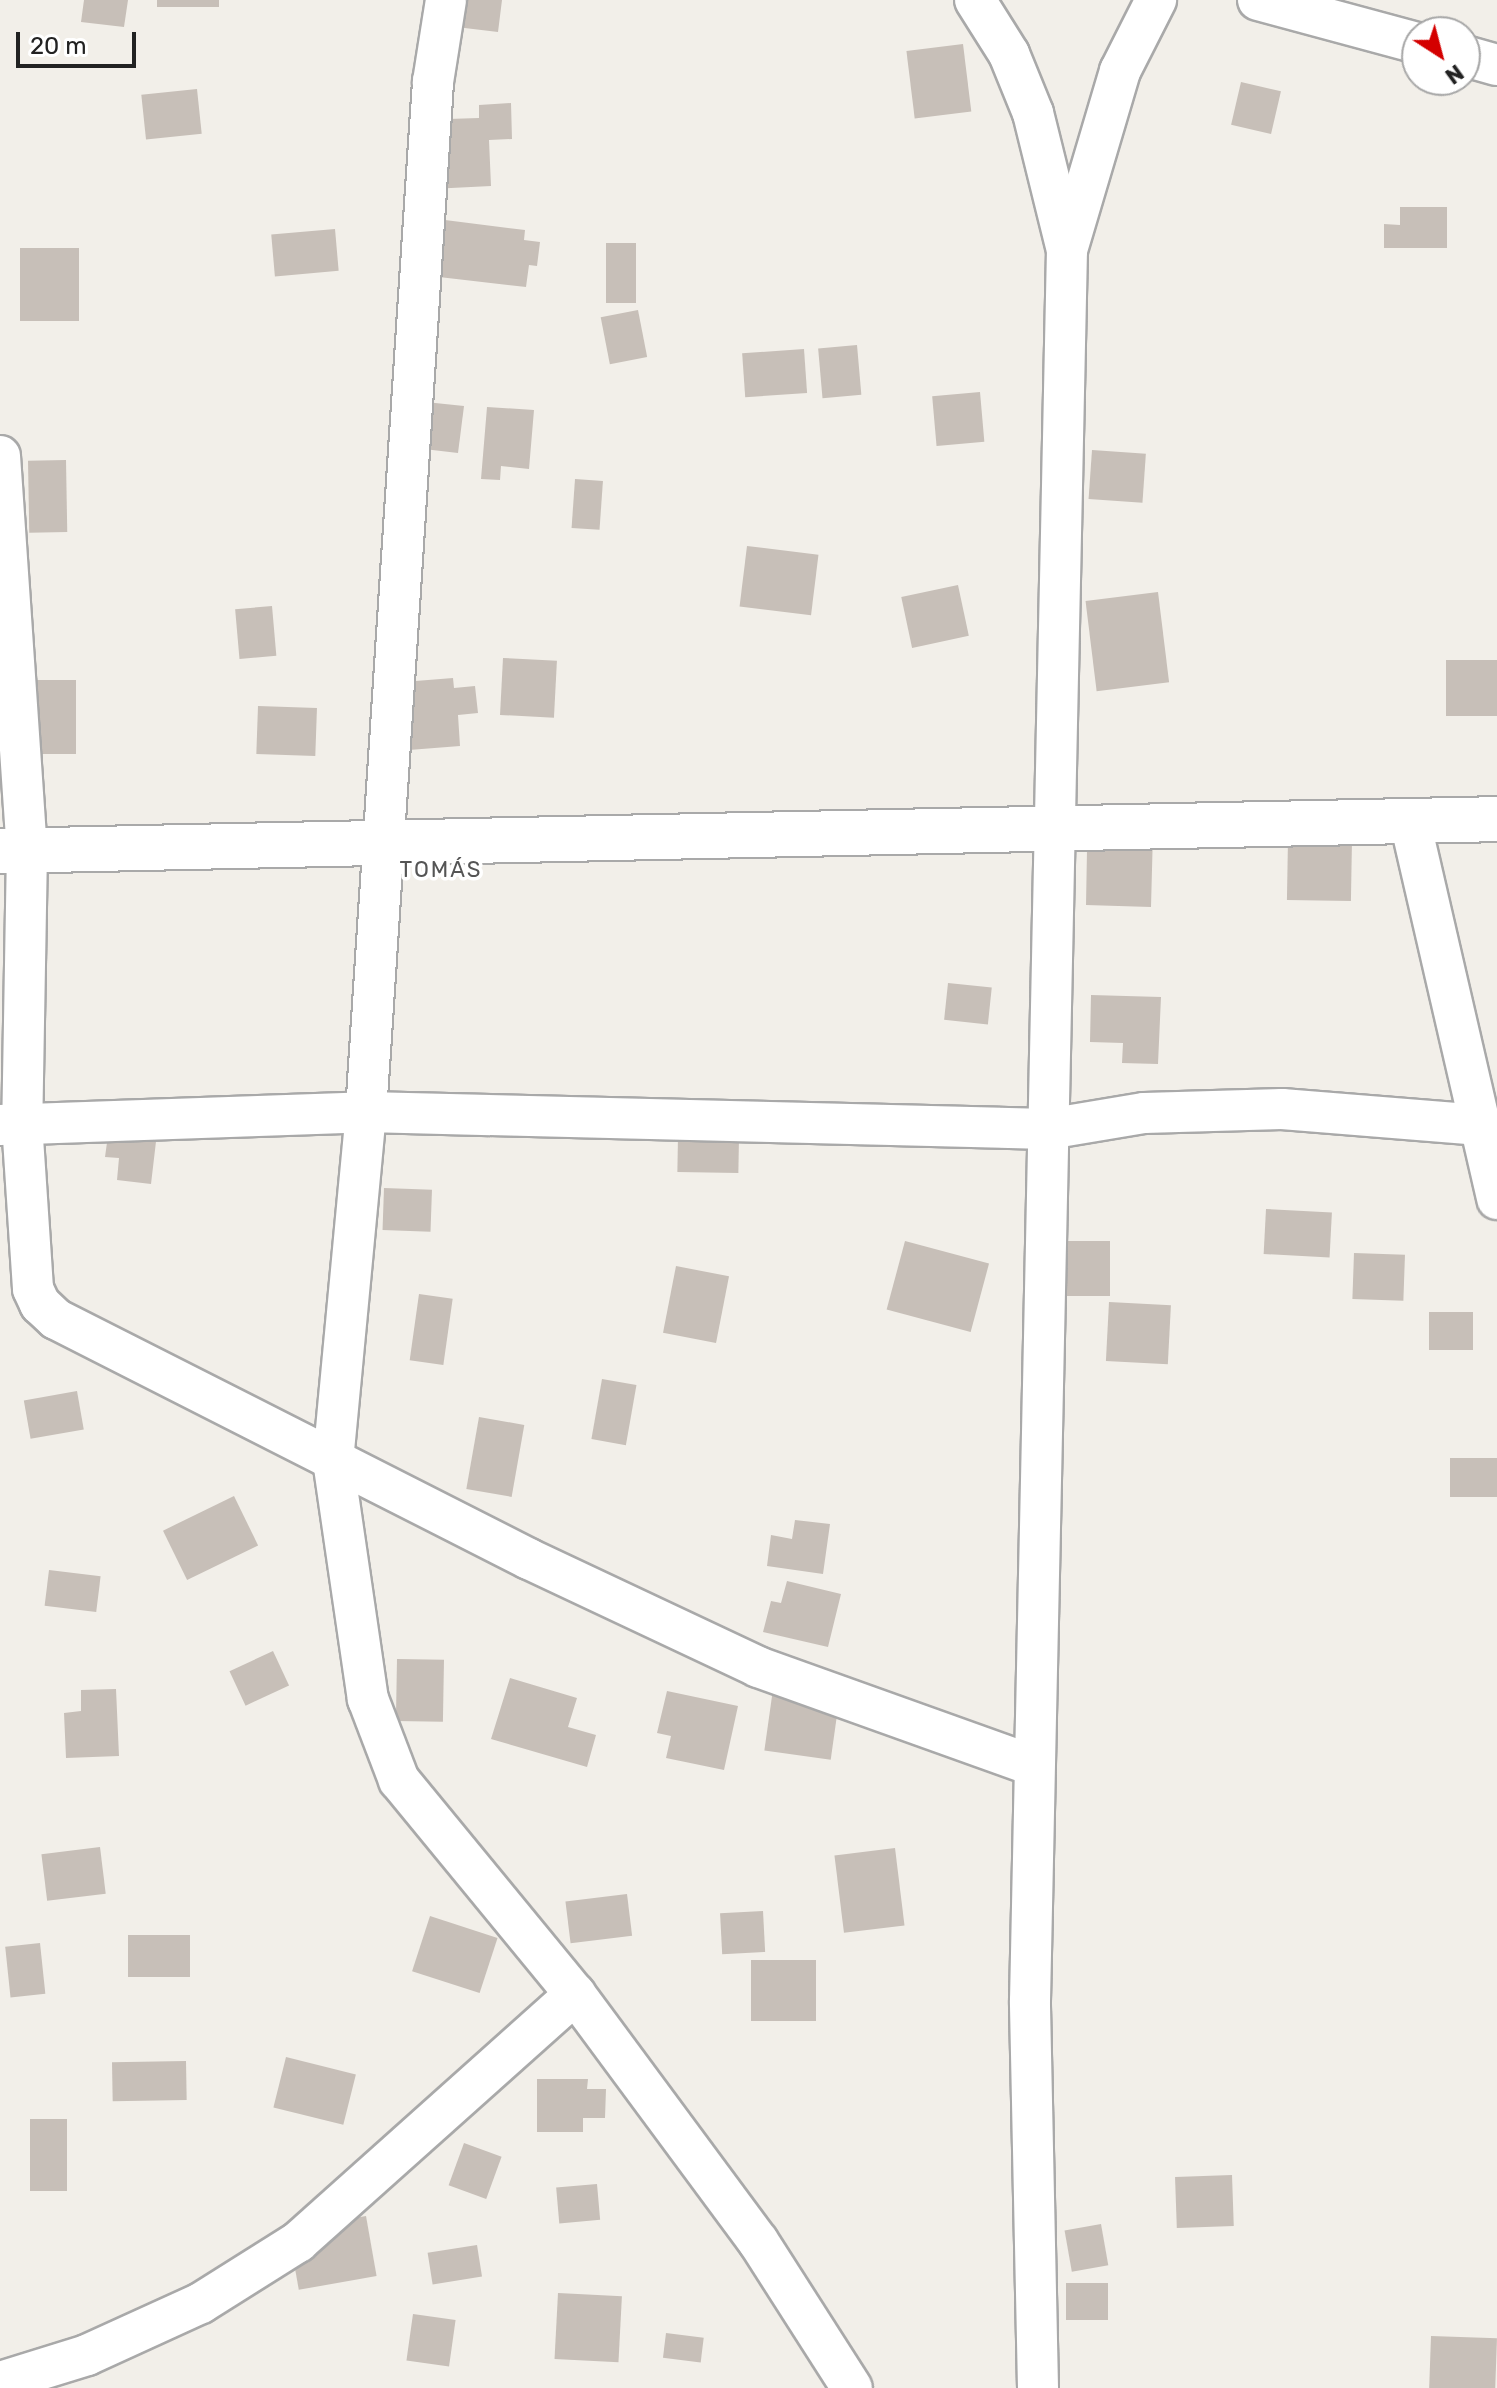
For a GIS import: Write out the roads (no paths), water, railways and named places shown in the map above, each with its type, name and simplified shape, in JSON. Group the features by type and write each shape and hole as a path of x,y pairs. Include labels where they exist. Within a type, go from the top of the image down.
{"street":[{"path":"446,0 433,82 381,843 366,1112 333,1460 368,1699 380,1740 399,1780 575,1994 758,2241 852,2388"},
{"path":"975,0 1009,54 1033,113 1067,250 1030,2001 1038,2388"},
{"path":"1067,250 1120,71 1156,0"},
{"path":"1258,0 1401,39"},
{"path":"0,456 13,851 11,1124 33,1289 47,1312 333,1460 758,1667 1034,1766"},
{"path":"13,851 1055,826 1497,819"},
{"path":"1410,821 1497,1199"},
{"path":"11,1124 366,1112 1048,1129 1144,1113 1208,1109 1297,1110 1480,1125"},
{"path":"0,2382 87,2355 201,2303 298,2242 575,1994"}],"district":[{"name":"TOMÁS","path":"441,870"}]}
